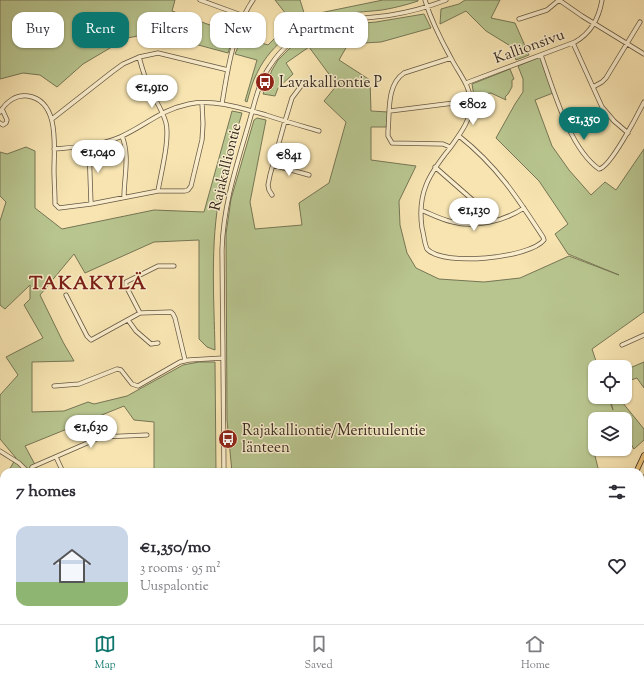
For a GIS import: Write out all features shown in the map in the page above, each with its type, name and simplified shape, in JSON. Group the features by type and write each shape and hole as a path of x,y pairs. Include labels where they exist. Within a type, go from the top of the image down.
{"main road":[{"path":"638,468 644,455"}],"street":[{"path":"200,0 233,12"},
{"path":"246,12 253,0"},
{"path":"425,0 451,58 466,83 470,101 469,115 466,123 459,136 435,167 425,186 421,217 427,249 440,255 462,259 483,259 528,250 538,245 544,240 511,189 494,168 459,136"},
{"name":"Rajakalliontie","path":"224,468 222,250 224,216 232,179 252,111 260,86 269,66 286,46 306,32 315,28 335,22 390,15 427,7 446,0"},
{"path":"519,18 547,10 559,0 644,54"},
{"name":"Kallionsivu","path":"466,83 573,43 585,36 600,12 602,0"},
{"path":"593,87 606,78 640,22"},
{"path":"573,43 607,114 628,133"},
{"path":"222,104 228,70 235,48"},
{"path":"52,118 123,64 139,57 158,53 228,70"},
{"path":"541,55 569,130 582,150 597,168 603,168 628,133 644,102"},
{"path":"139,57 149,87 162,112 166,124 167,134 158,191"},
{"path":"450,147 443,144 392,143 388,136 388,131 392,90 398,78 404,73 451,58"},
{"path":"272,194 268,185 285,121 292,98 304,82"},
{"path":"0,123 2,125 6,123 7,120 1,110 7,102 15,97 29,96 35,98 47,109 52,118 55,204 59,208 91,204 158,191 184,192 188,190 191,186 202,140 202,102"},
{"path":"390,111 470,101"},
{"path":"54,148 89,146 106,142 122,136 162,112 184,105 202,102 222,104 252,111 319,131"},
{"path":"122,136 126,146 127,157 124,197"},
{"path":"89,146 91,204"},
{"path":"273,164 310,175"},
{"path":"435,167 475,202 480,212 482,223"},
{"path":"421,210 453,223 474,224 502,219 524,208"},
{"path":"140,313 126,286 126,282 158,266 174,266"},
{"path":"66,295 87,336 91,340 140,313 167,312 173,314 185,360"},
{"path":"128,320 136,331 151,344 158,343"},
{"path":"622,345 644,335"},
{"path":"54,386 79,384 117,369 121,370 135,386 138,386 185,360 223,358"},
{"path":"32,468 101,437 147,435"},
{"path":"0,450 24,468"},
{"path":"56,456 62,468"}],"green space":[{"path":"0,0 175,0 172,11 175,12 137,12 137,36 129,38 129,12 72,12 72,48 110,48 83,64 57,87 40,75 23,73 0,79"},
{"path":"275,0 300,0 304,12 284,12"},
{"path":"383,0 418,0 382,10 361,12 324,12"},
{"path":"465,0 500,0 491,18 515,23 529,55 516,60 512,47 486,31 466,11 440,24 441,9 459,4"},
{"path":"424,14 431,28 381,42 368,43 368,23"},
{"path":"202,22 210,25 210,48 230,48 228,53 202,46"},
{"path":"274,39 275,48 263,62 257,73 247,102 245,101 257,60 235,54 237,48 266,48 266,44 268,45"},
{"path":"308,48 286,63 293,74 278,88 275,96 263,94 272,70 278,60 289,49"},
{"path":"310,48 346,48 339,60 370,80 371,111 388,112 386,127 371,127 371,160 416,166 399,201 400,225 407,253 416,268 439,279 484,282 520,278 569,256 619,275 568,254 555,234 568,224 539,181 496,138 523,92 523,79 518,66 540,57 553,93 535,100 552,146 569,170 591,195 605,182 616,190 644,149 644,312 592,349 596,360 588,360 588,404 611,404 613,410 612,404 624,404 630,412 588,412 588,456 595,456 598,468 232,468 227,420 226,234 231,199 254,120 257,118 266,120 250,202 255,229 302,225 299,203 329,183 346,122 324,101 337,85"},
{"path":"510,69 514,79 512,80 512,87 505,97 506,100 491,93 474,96 472,84"},
{"path":"232,111 242,113 224,173 217,212 213,271 215,350 207,347 199,339 199,240 154,242 85,273 74,254 40,295 74,361 32,362 32,412 64,411 88,402 94,404 127,396 183,365 199,362 215,362 216,468 154,468 154,422 134,420 124,406 25,446 37,468 10,468 16,458 0,439 0,395 18,375 6,357 43,338 24,305 30,299 30,285 5,309 0,305 0,221 6,202 0,196 0,152 7,154 26,147 35,151 35,208 62,229 154,210 204,212"},
{"path":"644,362 644,388 637,378 632,380 632,367"},
{"path":"632,414 644,429 644,440 634,449 632,446"}],"place":[{"name":"Lavakalliontie P","path":"265,82"},
{"name":"Rajakalliontie/Merituulentie länteen","path":"228,439"}],"district":[{"name":"TAKAKYLÄ","path":"88,282"}]}
